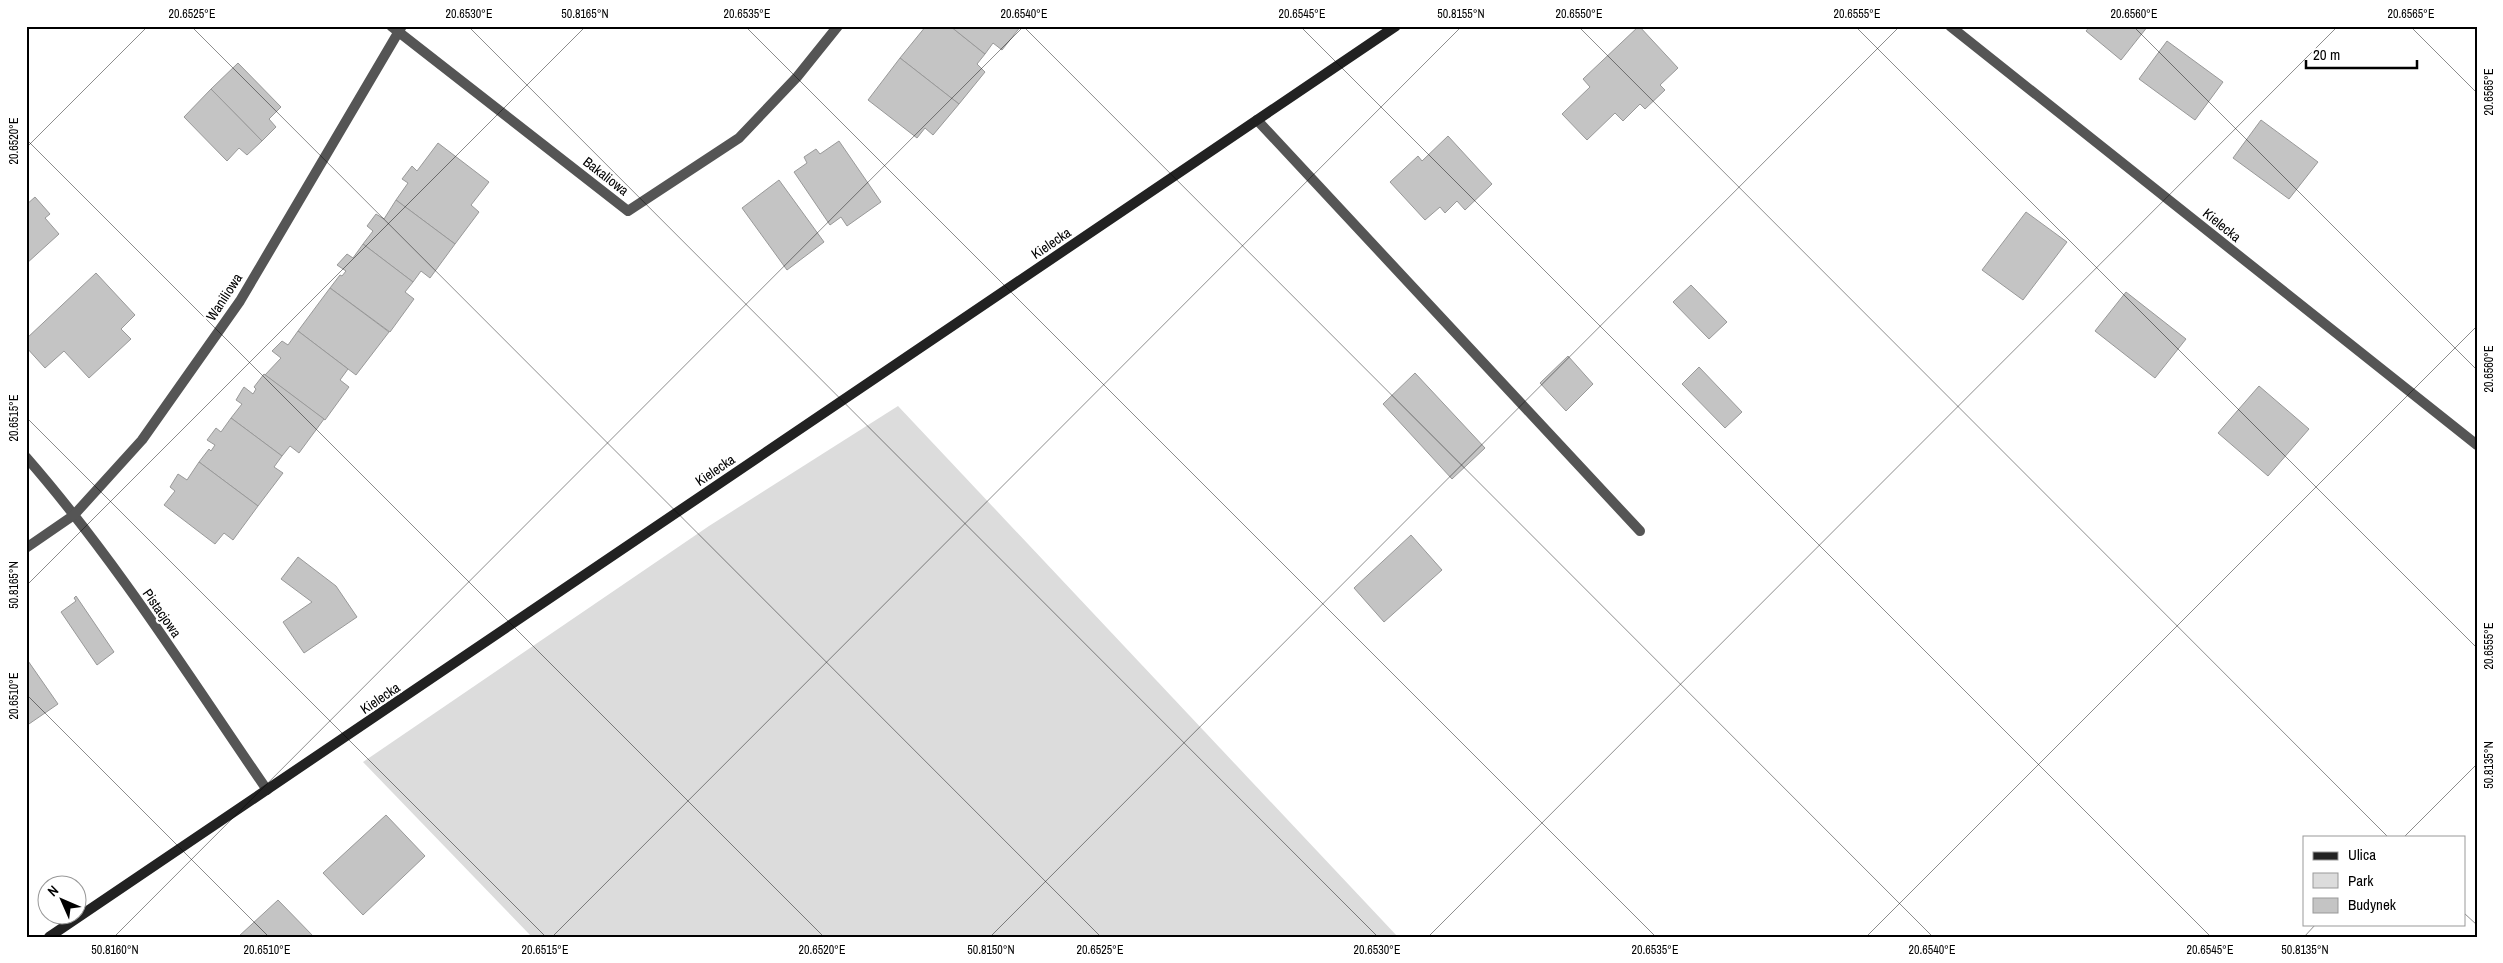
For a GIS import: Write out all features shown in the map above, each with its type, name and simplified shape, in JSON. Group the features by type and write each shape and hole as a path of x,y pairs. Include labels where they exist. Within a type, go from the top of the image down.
{"street":[{"name":"Bakaliowa","path":"397,29 628,211 739,138 797,77 838,26"},
{"name":"Kielecka","path":"49,937 1396,26"},
{"name":"Kielecka","path":"1950,26 2477,445"},
{"name":"Waniliowa","path":"26,548 74,516 142,440 240,301 397,29"},
{"path":"1257,120 1640,532"},
{"name":"Pistacjowa","path":"26,457 74,516 138,603 267,790"}],"green space":[{"path":"898,406 1398,937 532,937 363,762 709,526"}],"building":[{"path":"926,26 950,26 985,54 977,64 985,72 959,104 900,58"},
{"path":"950,26 1021,26 1002,50 993,43 985,54"},
{"path":"1639,26 1678,68 1660,85 1665,90 1645,109 1640,104 1623,121 1615,113 1587,140 1562,114 1590,87 1583,79"},
{"path":"2090,26 2148,26 2121,60 2086,31"},
{"path":"2167,41 2223,82 2195,120 2139,79"},
{"path":"900,58 959,104 933,135 925,128 917,138 868,100"},
{"path":"238,63 281,107 269,119 276,127 262,141 211,89"},
{"path":"211,89 262,141 247,155 239,148 227,161 184,117"},
{"path":"2261,120 2318,162 2289,199 2233,158"},
{"path":"1448,136 1492,184 1465,210 1457,201 1445,213 1440,207 1425,220 1390,182 1418,156 1422,161"},
{"path":"839,141 881,202 847,226 841,217 830,225 794,172 807,163 804,157 816,149 820,154"},
{"path":"438,143 489,182 471,205 479,212 455,244 396,200 408,183 402,179 412,166 417,171"},
{"path":"779,180 824,242 787,270 742,208"},
{"path":"35,197 50,214 45,218 59,234 26,264 26,205"},
{"path":"396,200 455,244 430,278 421,271 413,282 363,244 373,231 367,226 376,214 384,219"},
{"path":"2026,212 2067,242 2023,300 1982,270"},
{"path":"363,244 413,282 405,292 414,299 390,332 330,288 340,275 342,276 346,271 337,265 347,254 353,258"},
{"path":"96,273 135,315 121,329 131,339 89,378 64,351 45,368 26,347 26,339"},
{"path":"1691,285 1727,322 1709,339 1673,302"},
{"path":"330,288 389,332 356,375 298,331"},
{"path":"2126,292 2186,339 2155,378 2095,331"},
{"path":"298,331 348,369 340,380 349,387 325,420 265,375 281,358 272,351 282,341 288,345"},
{"path":"1568,356 1593,384 1566,411 1540,383"},
{"path":"1699,367 1742,412 1725,428 1682,384"},
{"path":"1415,373 1485,448 1452,479 1383,404"},
{"path":"264,374 324,419 299,453 290,446 282,456 231,418 242,404 236,400 244,387 253,394 256,389 254,387"},
{"path":"2259,386 2309,429 2268,476 2218,433"},
{"path":"231,418 282,456 274,467 283,473 258,506 199,462 209,449 211,451 215,445 207,440 216,428 221,432"},
{"path":"199,462 258,506 233,540 224,533 215,544 164,505 175,491 170,487 178,474 187,480"},
{"path":"1411,535 1442,570 1384,622 1354,588"},
{"path":"298,557 336,586 357,617 304,653 283,622 312,602 281,579"},
{"path":"76,596 114,652 97,665 61,612 76,601 74,598"},
{"path":"26,658 58,704 26,726"},
{"path":"386,815 425,856 363,915 323,873"},
{"path":"278,900 314,937 238,937"}]}
